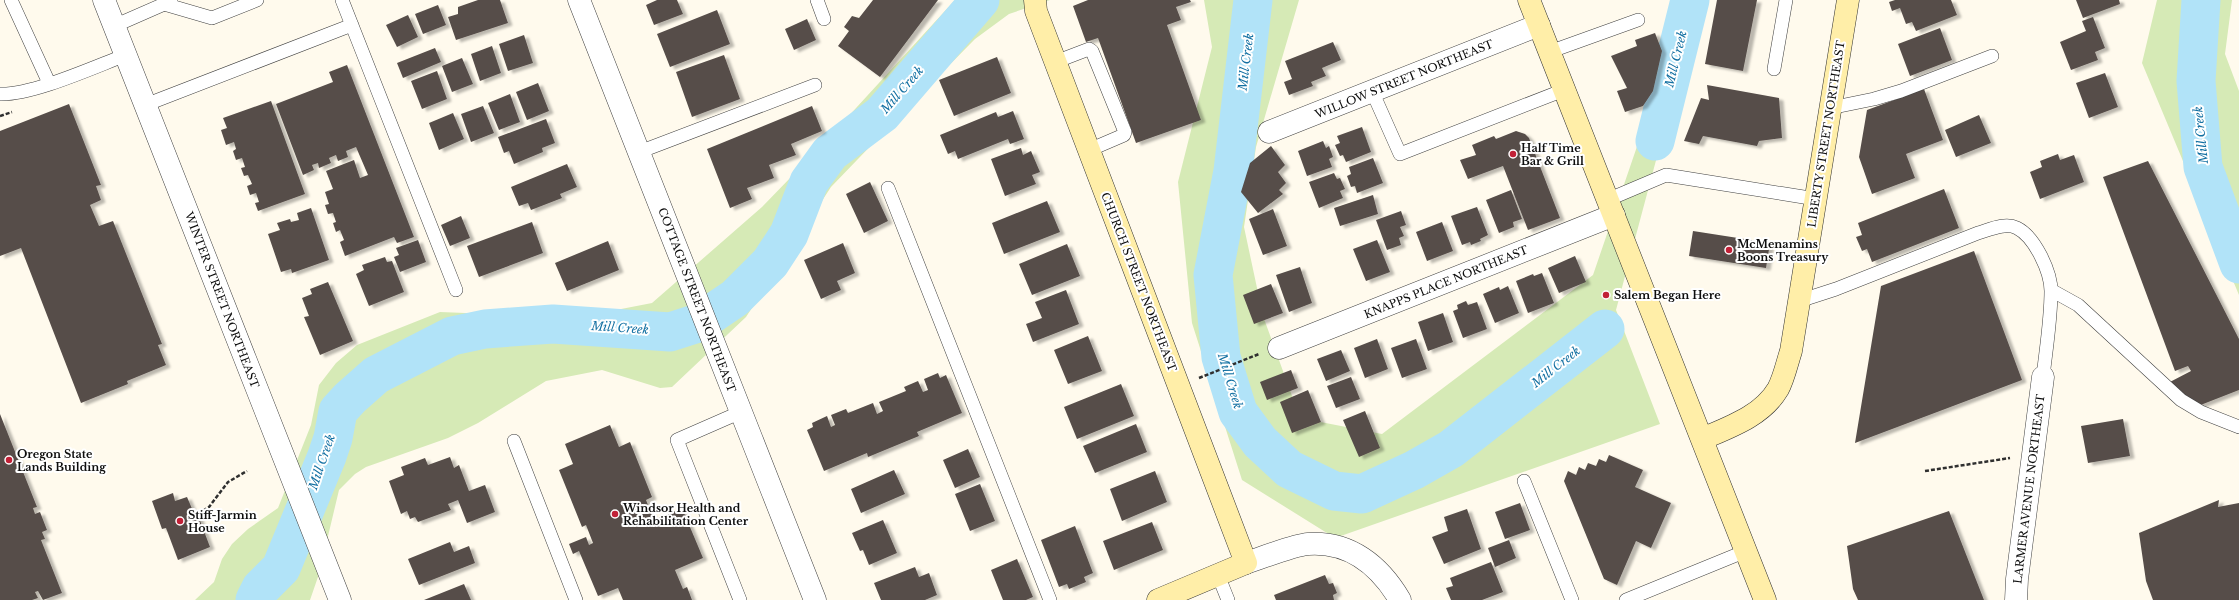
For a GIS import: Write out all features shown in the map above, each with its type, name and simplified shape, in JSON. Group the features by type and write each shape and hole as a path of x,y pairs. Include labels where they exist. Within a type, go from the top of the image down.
{"main road":[{"path":"1529,0 1746,551 1760,598"},
{"name":"LIBERTY STREET NORTHEAST","path":"1702,439 1753,415 1768,403 1779,388 1791,351 1848,0"},
{"name":"CHURCH STREET NORTHEAST","path":"1036,6 1055,62 1246,563"},
{"path":"1158,600 1246,563"}],"street":[{"name":"WINTER STREET NORTHEAST","path":"104,0 340,600"},
{"name":"COTTAGE STREET NORTHEAST","path":"580,0 815,600"},
{"name":"WILLOW STREET NORTHEAST","path":"1268,132 1539,25"},
{"name":"KNAPPS PLACE NORTHEAST","path":"1272,350 1611,208"},
{"name":"LARMER AVENUE NORTHEAST","path":"2016,600 2016,579 2043,377"},
{"path":"1246,563 1308,544 1342,548 1372,563 1390,582 1400,600"}],"lane":[{"path":"11,0 49,83"},
{"path":"114,26 168,1 212,18 257,0"},
{"path":"342,0 456,290"},
{"path":"817,0 824,19"},
{"path":"1774,69 1786,0"},
{"path":"1549,52 1638,20"},
{"path":"145,105 352,25"},
{"path":"1055,62 1089,49 1092,51 1125,132 1124,135 1089,150"},
{"path":"0,94 10,94 49,83 126,55"},
{"path":"1830,108 1874,99 1902,91 1992,56"},
{"path":"639,152 815,85"},
{"path":"1372,91 1400,154 1564,90"},
{"path":"1611,208 1666,176 1816,199"},
{"path":"888,188 1050,600"},
{"path":"1799,301 1836,289 1978,233 2000,226 2016,228 2031,242 2044,261 2051,290 2043,377"},
{"path":"2051,290 2078,306 2181,400 2201,412 2239,427"},
{"path":"740,600 677,440 741,412"},
{"path":"514,441 576,600"},
{"path":"1524,481 1572,600"},
{"path":"1626,600 1746,551"},
{"path":"1218,575 1228,600"}],"path":[{"path":"1194,380 1272,350"},
{"path":"1925,471 1994,461 2034,452"},
{"path":"198,514 209,507 228,482 247,471"}],"green space":[{"path":"955,0 1050,0 1009,14 975,39 911,104 831,187 746,317 672,387 660,388 602,370 546,381 478,423 448,438 366,467 355,474 339,490 319,574 310,600 195,600 214,582 222,559 232,544 248,529 278,508 311,425 319,385 336,363 357,345 440,312 515,315 616,310 652,303 762,207 823,144"},
{"path":"1204,0 1299,0 1256,147 1244,227 1263,316 1300,418 1382,434 1593,275 1656,91 1675,0 1703,0 1674,93 1616,310 1660,424 1335,538 1242,480 1192,323 1178,182 1212,47"},
{"path":"2157,0 2232,0 2225,54 2239,91 2239,295 2142,63"}],"building":[{"path":"478,0 500,0 508,23 456,40 448,17 458,14 458,7"},
{"path":"657,0 677,0 683,14 654,25 646,5"},
{"path":"873,0 938,0 880,77 838,46 849,31 844,27 852,16 859,18"},
{"path":"1088,0 1190,0 1191,2 1176,7 1181,20 1167,25 1201,120 1136,143 1098,38 1086,42 1073,6"},
{"path":"1717,0 1757,0 1743,71 1705,64"},
{"path":"1895,0 1951,0 1957,15 1916,31 1912,22 1906,24 1900,8 1892,11 1889,2"},
{"path":"2076,0 2119,0 2120,4 2083,18"},
{"path":"438,5 446,25 423,34 415,14"},
{"path":"717,10 730,44 670,67 657,34"},
{"path":"408,15 418,37 397,47 386,25"},
{"path":"2093,17 2105,48 2095,52 2098,60 2071,70 2060,42 2086,31 2082,21"},
{"path":"807,19 816,40 794,50 785,29"},
{"path":"1940,28 1952,60 1910,76 1898,44"},
{"path":"1655,33 1662,51 1653,91 1643,106 1625,112 1617,91 1627,88 1611,56 1637,46 1635,40"},
{"path":"524,35 533,63 508,71 499,44"},
{"path":"1333,42 1341,60 1322,68 1326,76 1311,82 1313,86 1289,95 1284,82 1292,79 1285,61"},
{"path":"492,46 501,73 480,81 471,54"},
{"path":"435,48 441,62 403,78 397,63"},
{"path":"724,55 740,99 692,117 676,72"},
{"path":"997,57 1011,93 954,116 939,80"},
{"path":"462,58 473,84 452,92 442,66"},
{"path":"347,65 414,237 397,243 394,237 345,256 340,242 344,240 340,230 336,232 333,223 336,222 333,213 328,214 325,205 329,204 325,192 333,189 326,171 354,160 360,178 368,175 356,147 346,151 348,157 338,161 336,155 329,158 331,163 319,168 318,163 312,165 314,170 303,175 276,104 333,82 329,72"},
{"path":"437,71 447,99 422,109 411,81"},
{"path":"2105,73 2118,107 2089,118 2076,83"},
{"path":"538,83 549,111 527,120 516,92"},
{"path":"1707,85 1779,98 1782,138 1759,141 1757,146 1703,136 1699,144 1684,141 1701,98 1709,100"},
{"path":"1924,89 1943,140 1906,154 1915,178 1872,194 1859,157 1867,110"},
{"path":"510,94 520,122 499,130 488,103"},
{"path":"271,101 305,194 258,211 255,203 259,202 256,193 250,195 247,186 252,184 248,175 244,176 241,168 245,167 242,158 236,160 233,151 236,149 234,142 226,145 221,130 227,128 223,118"},
{"path":"69,104 101,185 96,186 101,200 90,205 99,226 113,221 162,344 158,345 166,365 127,381 128,384 81,403 21,248 0,256 0,131"},
{"path":"483,106 494,133 471,142 461,114"},
{"path":"812,106 822,131 791,144 796,155 769,165 774,178 747,188 752,199 730,208 707,149"},
{"path":"1013,111 1024,139 1010,144 1008,139 958,159 955,151 948,154 940,135 996,112 998,117"},
{"path":"453,113 464,139 439,150 429,123"},
{"path":"1979,115 1991,143 1956,157 1945,130"},
{"path":"546,119 555,143 542,148 543,152 514,164 509,151 504,153 498,137"},
{"path":"1362,127 1371,152 1346,162 1343,155 1340,156 1335,145 1340,143 1337,136"},
{"path":"1516,131 1525,134 1529,138 1560,218 1528,230 1503,166 1468,179 1460,160 1476,155 1472,145 1494,136 1496,139"},
{"path":"1323,141 1326,148 1329,146 1333,157 1329,159 1332,167 1307,176 1298,151"},
{"path":"1271,146 1285,165 1278,172 1286,183 1279,190 1283,194 1258,213 1241,192 1250,163"},
{"path":"1021,148 1023,155 1031,151 1040,172 1032,175 1036,184 1005,196 991,159"},
{"path":"2058,154 2060,160 2074,155 2084,182 2040,199 2030,172 2042,167 2040,161"},
{"path":"1373,158 1383,183 1357,193 1355,186 1351,187 1347,176 1351,174 1349,167"},
{"path":"2148,161 2239,339 2239,390 2198,406 2168,383 2191,371 2188,366 2175,371 2103,177"},
{"path":"567,164 577,187 560,194 562,198 531,210 528,203 519,206 511,187"},
{"path":"1334,173 1337,179 1340,178 1345,189 1340,191 1343,198 1319,208 1309,182"},
{"path":"870,182 888,221 864,233 846,194"},
{"path":"1944,189 1959,228 1872,262 1867,249 1862,251 1856,237 1862,235 1858,223"},
{"path":"1511,190 1522,219 1513,222 1514,227 1499,233 1486,200"},
{"path":"1373,195 1378,214 1340,226 1334,208"},
{"path":"1047,201 1060,232 1004,254 992,223"},
{"path":"1477,207 1488,235 1480,239 1481,241 1471,245 1470,242 1462,245 1451,216"},
{"path":"311,208 329,260 292,273 291,269 281,272 268,234 280,230 277,223 290,219 291,222 299,220 297,213"},
{"path":"1273,209 1287,246 1263,255 1249,219"},
{"path":"1401,211 1406,225 1400,227 1404,236 1399,238 1401,245 1387,250 1376,220"},
{"path":"461,216 470,238 450,246 441,225"},
{"path":"532,222 543,253 479,277 467,246"},
{"path":"1442,222 1453,251 1427,261 1416,232"},
{"name":"McMenamins Boons Treasury","path":"1693,231 1770,243 1766,268 1689,256"},
{"path":"418,240 426,262 400,272 394,257 399,255 396,248"},
{"path":"1377,240 1390,272 1366,281 1353,249"},
{"path":"608,241 619,270 567,291 555,263"},
{"path":"843,243 855,273 837,281 841,290 821,299 804,260"},
{"path":"1067,244 1080,276 1032,295 1019,264"},
{"path":"1974,251 2022,380 1855,443 1881,286"},
{"path":"1575,256 1586,282 1559,293 1548,268"},
{"path":"385,257 387,262 392,261 404,292 369,306 356,274 364,270 362,265"},
{"path":"1300,267 1312,303 1289,312 1276,275"},
{"path":"1542,273 1554,303 1528,313 1516,281 1533,274 1534,276"},
{"path":"328,282 353,341 320,355 304,317 309,316 302,298 312,294 310,289"},
{"path":"1271,284 1283,313 1254,324 1243,295"},
{"path":"1508,286 1519,313 1495,323 1483,294 1499,287 1500,290"},
{"path":"1066,290 1079,324 1033,342 1026,324 1042,318 1035,302"},
{"path":"1466,301 1468,305 1477,302 1487,329 1463,338 1453,311 1458,309 1457,305"},
{"path":"1443,313 1453,342 1428,351 1418,322"},
{"path":"1088,336 1102,371 1068,384 1054,350"},
{"path":"1377,339 1388,369 1365,378 1354,348"},
{"path":"1416,339 1427,369 1402,378 1391,348"},
{"path":"1341,350 1350,371 1326,381 1317,359"},
{"path":"1291,370 1298,388 1267,400 1260,382"},
{"path":"938,373 940,378 946,375 962,413 917,432 919,436 868,457 867,453 824,471 807,430 813,427 812,423 827,416 831,427 835,425 831,415 846,409 848,413 873,403 877,414 883,411 879,402 906,391 904,387 918,381 923,392 928,390 924,379"},
{"path":"1351,377 1360,399 1336,408 1327,386"},
{"path":"1121,384 1134,416 1077,439 1064,407"},
{"path":"1308,390 1321,422 1292,433 1280,402"},
{"path":"1365,411 1380,448 1359,457 1343,420"},
{"name":"Oregon State Lands Building","path":"0,414 37,507 33,508 35,514 40,512 47,530 42,532 45,539 41,540 62,593 43,600 38,591 35,592 38,598 32,600 0,600"},
{"path":"2123,419 2130,456 2088,463 2081,426"},
{"path":"1136,424 1147,452 1095,473 1083,446"},
{"name":"Windsor Health and Rehabilitation Center","path":"610,425 619,447 630,442 652,497 646,500 654,520 682,508 703,558 675,570 683,589 687,587 692,600 623,600 618,588 598,596 579,551 573,554 569,544 586,537 589,545 593,543 586,525 582,527 559,470 573,464 565,444"},
{"path":"968,449 980,477 955,488 943,460"},
{"path":"1609,455 1643,470 1635,487 1671,503 1651,548 1636,541 1617,585 1604,579 1564,481 1568,471 1576,475 1579,467 1585,470 1588,463 1596,466 1599,459 1606,462"},
{"path":"450,457 454,468 459,465 469,491 485,485 495,512 467,523 458,500 448,504 451,510 418,522 415,517 410,519 407,511 401,514 389,481 404,475 401,467 425,458 428,465"},
{"path":"894,470 905,494 861,513 851,489"},
{"path":"1155,471 1167,502 1122,521 1110,489"},
{"path":"980,484 995,521 970,531 955,494"},
{"name":"Stiff-Jarmin House","path":"173,493 175,501 187,497 193,511 196,510 210,547 178,560 166,528 162,529 152,501"},
{"path":"2219,500 2218,507 2239,503 2239,600 2153,600 2146,581 2139,533"},
{"path":"1520,503 1530,530 1505,539 1495,512"},
{"path":"1467,509 1481,549 1444,564 1432,537 1448,531 1444,517"},
{"path":"1949,511 1984,600 1858,600 1853,589 1847,546"},
{"path":"883,520 897,553 869,565 863,550 860,551 852,533"},
{"path":"1152,522 1163,550 1114,570 1103,541"},
{"path":"1075,526 1093,573 1084,577 1086,582 1069,589 1067,584 1059,587 1041,540"},
{"path":"1509,540 1516,558 1495,567 1488,548"},
{"path":"450,542 454,552 469,546 475,563 419,585 408,559"},
{"path":"1017,559 1033,597 1026,600 1003,600 991,570"},
{"path":"1491,562 1503,592 1482,600 1451,600 1446,588 1453,586 1450,578"},
{"path":"915,567 919,577 929,573 937,595 925,600 881,600 874,583"},
{"path":"1325,575 1329,584 1333,583 1337,593 1333,595 1334,600 1276,600 1274,595"},
{"path":"464,584 471,600 424,600"}],"waterway":[{"name":"Mill Creek","path":"255,600 261,588 281,568 327,456 333,438 338,411 376,375 452,336 485,329 553,324 670,332 698,323 735,298 770,263 789,234 809,182 830,153 882,114 980,0"},
{"name":"Mill Creek","path":"1253,0 1233,171 1213,275 1221,357 1238,412 1260,442 1289,469 1334,491 1362,494 1414,470 1451,449 1605,329"},
{"name":"Mill Creek","path":"1655,141 1690,0"},
{"name":"Mill Creek","path":"2201,0 2196,81 2203,167 2239,264"}],"place":[{"name":"Half Time Bar & Grill","path":"1513,154"},
{"name":"McMenamins Boons Treasury","path":"1729,250"},
{"name":"Salem Began Here","path":"1606,295"},
{"name":"Oregon State Lands Building","path":"9,460"},
{"name":"Windsor Health and Rehabilitation Center","path":"615,514"},
{"name":"Stiff-Jarmin House","path":"180,521"}]}
